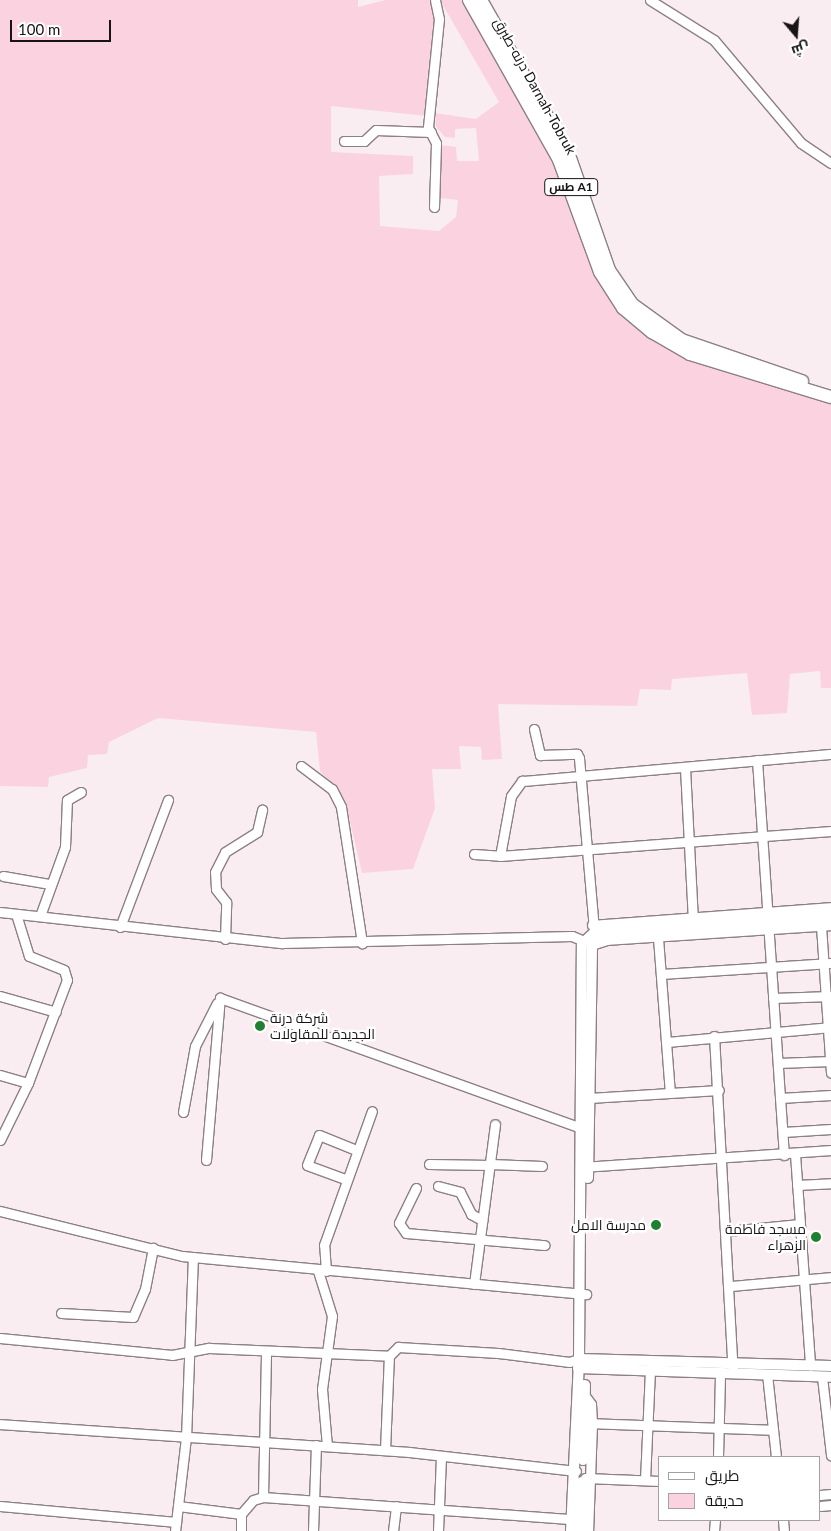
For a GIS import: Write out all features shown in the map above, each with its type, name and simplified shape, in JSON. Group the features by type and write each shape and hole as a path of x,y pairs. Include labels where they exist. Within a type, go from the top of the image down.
{"highway":[{"name":"درنه-طبرق Darnah-Tobruk","path":"469,0 559,160 600,272 624,308 652,332 690,354 831,397"},
{"name":"درنه-طبرق Darnah-Tobruk","path":"481,0 570,155 609,270 632,304 682,340 831,388"}],"main road":[{"path":"571,1531 572,1519 583,1476 579,1363 583,1294 585,1130 580,952 592,937 692,922 768,921 831,916"},
{"path":"592,937 658,938 768,921 826,925"},
{"path":"585,1130 589,1098 592,937"},
{"path":"579,1363 733,1368 831,1366"},
{"path":"579,1363 650,1370 720,1373 733,1368 767,1374 826,1377"},
{"path":"579,1363 588,1423 580,1531"}],"street":[{"path":"434,207 436,143 431,132 440,19 435,0"},
{"path":"650,0 714,40 801,143 831,163"},
{"path":"344,141 364,142 376,130 431,132"},
{"path":"0,912 225,939 362,943 510,936 592,937 582,776 577,754 540,755 534,729"},
{"path":"500,856 516,786 582,776 831,754"},
{"path":"757,760 784,1154"},
{"path":"301,766 332,789 341,806 362,943"},
{"path":"685,768 692,922"},
{"path":"40,916 50,884 65,848 67,800 81,792"},
{"path":"120,927 168,800"},
{"path":"225,939 226,908 216,889 215,872 225,852 257,832 262,810"},
{"path":"474,854 500,856 831,831"},
{"path":"3,876 50,884"},
{"path":"768,921 831,906"},
{"path":"0,1140 3,1126 28,1083 56,1012 67,974 29,956 16,914"},
{"path":"826,925 831,1073"},
{"path":"658,938 670,1093"},
{"path":"661,974 826,963"},
{"path":"773,998 828,996"},
{"path":"0,998 56,1012"},
{"path":"220,998 585,1130"},
{"path":"183,1112 196,1046 220,998"},
{"path":"206,1160 220,998"},
{"path":"667,1042 714,1036 829,1027"},
{"path":"714,1036 728,1231 733,1368"},
{"path":"778,1064 831,1061"},
{"path":"0,1075 28,1083"},
{"path":"589,1098 719,1090"},
{"path":"780,1098 831,1095"},
{"path":"327,1446 322,1389 328,1353 332,1308 322,1271 324,1245 356,1150 372,1110"},
{"path":"474,1284 495,1124"},
{"path":"783,1132 831,1129"},
{"path":"346,1179 307,1166 320,1135 356,1150"},
{"path":"585,1166 723,1159 831,1150"},
{"path":"795,1154 810,1365"},
{"path":"429,1164 542,1166"},
{"path":"797,1185 831,1183"},
{"path":"438,1186 460,1192 471,1214 482,1220"},
{"path":"416,1188 399,1223 401,1229 544,1245"},
{"path":"0,1211 193,1257 322,1271 583,1294"},
{"path":"728,1231 800,1224"},
{"path":"61,1313 133,1317 145,1290 153,1248"},
{"path":"0,1506 176,1526 186,1438 192,1351 193,1257"},
{"path":"730,1286 831,1278"},
{"path":"0,1338 172,1355 192,1351 389,1356"},
{"path":"385,1450 389,1356 398,1347 498,1353 579,1363"},
{"path":"263,1497 266,1453 261,1442 266,1352"},
{"path":"645,1480 650,1370"},
{"path":"718,1456 720,1373"},
{"path":"767,1374 776,1456"},
{"path":"826,1377 831,1455"},
{"path":"588,1423 646,1428 773,1430"},
{"path":"0,1424 385,1450 583,1476 658,1480"},
{"path":"313,1531 316,1445"},
{"path":"438,1531 441,1456"},
{"path":"583,1476 588,1531"},
{"path":"178,1506 241,1514 263,1497 572,1519"},
{"path":"393,1531 396,1506"},
{"path":"241,1514 241,1531"}],"green space":[{"path":"0,0 358,0 358,7 385,0 430,0 436,16 427,116 331,106 331,152 413,156 413,174 379,176 380,226 439,231 456,217 458,200 440,198 439,145 456,147 457,161 479,161 476,128 455,129 455,138 445,137 436,127 435,113 476,119 499,102 440,0 463,0 536,134 557,163 611,300 632,325 680,355 831,399 831,688 821,688 820,671 790,674 787,713 752,715 747,673 672,679 671,690 640,689 637,706 498,704 502,759 482,760 481,747 459,746 461,769 432,769 435,808 413,869 362,873 346,804 320,771 316,732 158,718 109,742 107,754 88,755 87,768 49,777 48,787 0,786"}],"place":[{"name":"شركة درنة الجديدة للمقاولات","path":"260,1026"},
{"name":"مدرسة الامل","path":"656,1225"},
{"name":"مسجد فاطمة الزهراء","path":"816,1237"}]}
